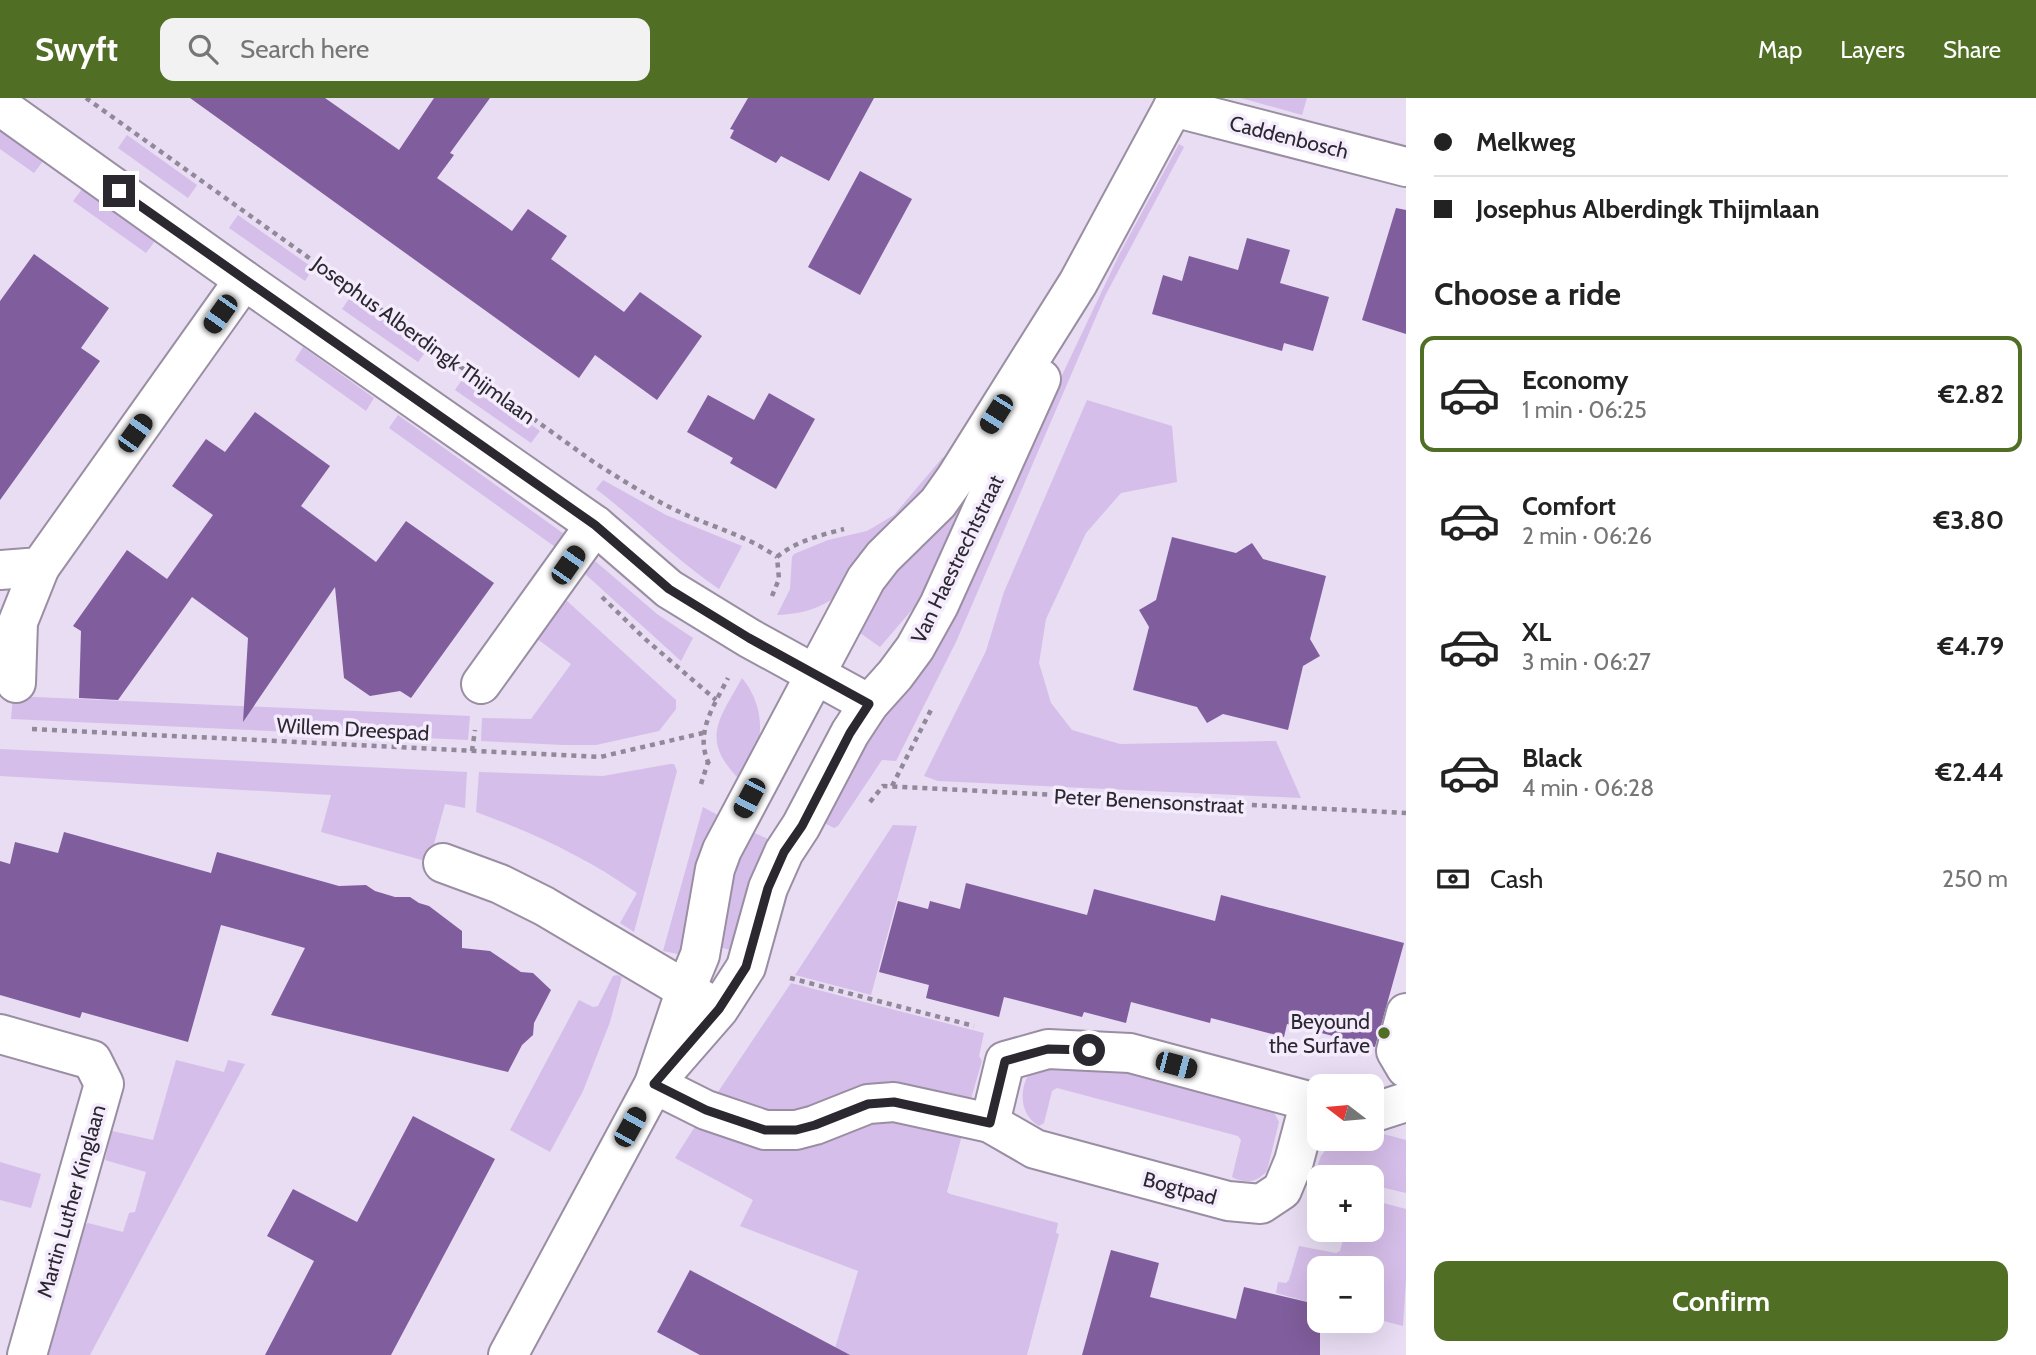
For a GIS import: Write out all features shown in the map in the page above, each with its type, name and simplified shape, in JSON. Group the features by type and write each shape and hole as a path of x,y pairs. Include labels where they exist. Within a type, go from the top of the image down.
{"street":[{"name":"Caddenbosch","path":"1175,103 1406,167"},
{"name":"Van Haestrechtstraat","path":"508,1355 654,1084 700,955 715,869 722,850 815,674 866,579 883,557 938,503 1078,282 1175,103"},
{"path":"10,106 244,281 595,525 669,589 749,638 869,704"},
{"path":"16,683 18,622 40,567 244,281"},
{"name":"Van Haestrechtstraat","path":"654,1084 719,1009 746,967 768,888 784,852 802,826 850,733 869,704 915,648 939,605 1058,343 1078,282"},
{"path":"481,684 595,525"},
{"path":"0,570 40,567"},
{"path":"443,863 500,884 544,906 719,1009"},
{"path":"1406,1013 1396,1051 1406,1068"},
{"name":"Martin Luther Kinglaan","path":"0,1034 92,1060 104,1084 27,1355"},
{"path":"990,1123 1005,1061 1048,1049 1130,1053 1307,1100"},
{"name":"Bogtpad","path":"654,1084 706,1110 765,1130 796,1130 868,1104 894,1102 990,1123 1035,1149 1228,1201 1261,1204 1282,1190 1307,1124"},
{"path":"1384,1109 1406,1102"}],"path":[{"name":"Josephus Alberdingk Thijmlaan","path":"86,98 595,463 648,496 684,514 759,544 777,557"},
{"name":"Willem Dreespad","path":"32,729 600,757 703,733 708,762"},
{"name":"Peter Benensonstraat","path":"869,803 883,786 892,786 1406,813"},
{"path":"746,967 989,1030 1005,1061"}],"shaded area":[{"path":"1241,98 1307,98 1302,115"},
{"path":"0,130 43,161 34,173 0,149"},
{"path":"127,135 197,185 188,198 118,148"},
{"path":"1179,144 1184,147 1105,296 956,642 896,761 882,760 838,826 834,828 818,820 1045,411 1120,253"},
{"path":"82,189 155,241 146,253 73,201"},
{"path":"238,215 313,268 305,281 229,228"},
{"path":"351,296 427,350 418,362 342,309"},
{"path":"303,347 374,398 366,411 295,360"},
{"path":"464,377 540,431 531,443 455,390"},
{"path":"1087,400 1172,426 1177,482 1121,493 1086,533 1046,619 1039,663 1051,703 1072,730 1120,744 1276,741 1301,798 938,781 924,776 986,651 1004,592"},
{"path":"398,415 567,536 558,549 389,428"},
{"path":"943,457 948,463 831,600 805,611 777,615 790,589 794,554 828,540 867,531 894,515"},
{"path":"603,480 666,515 742,546 719,589 596,489"},
{"path":"958,498 972,506 938,572 917,604 880,647 853,628 868,597"},
{"path":"595,561 657,614 693,638 681,661 584,573"},
{"path":"566,600 676,700 676,709 659,731 596,745 481,741 482,718 531,719 571,664 536,638"},
{"path":"742,678 756,703 760,732 753,755 739,779 720,752 717,729"},
{"path":"13,696 470,716 468,740 11,719"},
{"path":"0,749 467,772 465,808 445,804 429,862 321,832 331,795 0,776"},
{"path":"674,764 677,771 634,932 620,923 637,893 560,847 476,812 479,772 603,776"},
{"path":"703,807 725,819 685,950 678,954 663,951"},
{"path":"893,825 917,826 871,995 795,975"},
{"path":"748,830 770,840 737,952 716,946 724,897"},
{"path":"613,976 622,977 610,1022 583,1091 550,1152 510,1130 579,1000 593,1007 598,1006"},
{"path":"791,983 984,1033 979,1056 982,1061 970,1102 764,1112 716,1095"},
{"path":"176,1060 224,1072 228,1060 245,1064 90,1355 48,1355 85,1225 88,1223 123,1232 129,1213 135,1212 146,1172 105,1160 112,1131 153,1140"},
{"path":"1118,1065 1271,1107 1279,1122 1267,1171 1251,1181 1232,1177 1241,1140 1238,1136 1057,1088 1052,1091 1044,1123 1039,1126 1027,1114 1023,1091 1032,1069"},
{"path":"884,1118 962,1135 947,1192 950,1194 1058,1223 1056,1233 1059,1234 1027,1355 833,1355 858,1271 740,1226 753,1200 675,1158 696,1125 739,1143 765,1148"},
{"path":"1384,1134 1406,1140 1406,1193 1384,1188 1384,1165 1318,1165 1324,1152 1384,1152"},
{"path":"0,1162 41,1174 31,1208 0,1200"},
{"path":"1384,1203 1406,1209 1403,1326 1384,1321 1384,1256 1307,1256 1307,1302 1276,1293 1278,1282 1286,1283 1289,1280 1299,1246 1336,1253 1340,1251 1343,1242 1384,1242"}],"building":[{"path":"190,98 325,98 399,150 434,98 490,98 450,153 454,155 437,178 512,231 528,209 567,236 551,259 624,312 640,292 702,336 657,400 595,355 579,378"},
{"path":"748,98 874,98 829,181 781,156 776,163 730,138 734,130 730,129"},
{"path":"860,171 912,199 860,295 808,267"},
{"path":"1396,208 1406,210 1406,334 1362,320"},
{"path":"1247,238 1290,250 1280,283 1329,297 1313,351 1284,343 1282,351 1152,314 1163,275 1182,281 1189,256 1238,270"},
{"path":"34,254 109,308 81,348 100,361 0,500 0,301"},
{"path":"769,393 815,419 776,489 730,463 733,458 687,432 708,395 754,420"},
{"path":"255,412 330,466 301,506 376,562 406,521 494,583 411,698 400,691 370,696 344,678 335,587 243,722 248,638 192,597 118,700 79,698 81,631 73,626 127,550 167,579 213,515 172,486 206,439 225,452"},
{"path":"1172,537 1236,553 1252,543 1263,559 1326,576 1310,639 1320,656 1303,666 1288,730 1223,714 1207,723 1197,707 1133,690 1149,627 1139,610 1156,600"},
{"path":"64,832 211,873 217,852 339,886 366,885 375,891 395,897 410,897 429,906 462,931 462,948 490,951 521,972 533,973 551,990 534,1023 533,1035 522,1045 508,1072 271,1015 305,948 221,925 188,1042 82,1012 80,1018 0,995 0,861 10,864 15,842 58,853"},
{"path":"966,883 1087,915 1094,889 1215,921 1221,895 1404,943 1375,1047 1287,1024 1284,1037 1211,1018 1210,1023 1131,1002 1126,1023 1084,1012 1082,1017 1004,997 999,1017 926,998 929,985 879,972 898,901 928,909 930,901 960,909"},
{"path":"413,1116 495,1159 391,1355 265,1355 314,1261 267,1236 293,1189 357,1222"},
{"path":"1111,1250 1159,1263 1150,1297 1236,1319 1244,1287 1307,1302 1307,1333 1320,1333 1320,1355 1082,1355"},
{"path":"690,1270 850,1355 700,1355 657,1332"}],"place":[{"name":"Beyound the Surfave","path":"1384,1033"}],"route":[{"path":"119,191 595,525 669,589 749,638 869,704 850,733 802,826 784,852 768,888 746,967 719,1009 654,1084 706,1110 765,1130 796,1130 868,1104 894,1102 990,1123 1005,1061 1048,1049 1089,1050"}]}
